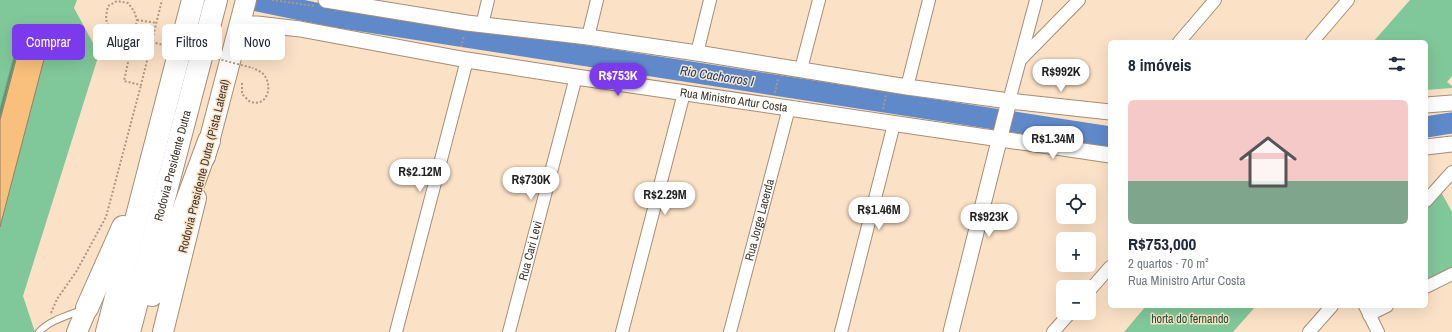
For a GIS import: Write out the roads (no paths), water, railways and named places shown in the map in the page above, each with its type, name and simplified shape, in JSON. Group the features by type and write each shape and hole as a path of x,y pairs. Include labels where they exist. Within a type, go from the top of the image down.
{"highway":[{"name":"Rodovia Presidente Dutra","path":"129,332 216,0"},
{"name":"Rodovia Presidente Dutra","path":"107,332 191,10"},
{"name":"Rodovia Presidente Dutra (Pista Lateral)","path":"165,330 209,141 243,13"},
{"path":"138,332 209,141"},
{"path":"77,332 149,173"}],"street":[{"path":"326,0 482,24 588,37 801,69 1008,106 1108,112"},
{"path":"482,24 488,0"},
{"path":"588,37 598,0"},
{"path":"697,53 710,0"},
{"path":"801,69 819,0"},
{"path":"907,87 929,0"},
{"path":"951,332 1036,0"},
{"path":"1020,60 1079,0"},
{"path":"1181,40 1215,0"},
{"path":"1314,40 1348,0"},
{"name":"Rua Ministro Artur Costa","path":"243,13 257,24 300,29 464,55 576,77 894,124 1001,134 1108,154"},
{"path":"396,332 464,55"},
{"name":"Rua Cari Levi","path":"509,332 576,77"},
{"path":"622,332 684,93"},
{"path":"1428,105 1452,104"},
{"name":"Rua Jorge Lacerda","path":"730,332 789,108"},
{"path":"841,332 894,124"},
{"path":"1428,147 1452,144"},
{"path":"1428,199 1452,172"},
{"path":"1096,283 1108,269"},
{"path":"1428,286 1452,274"},
{"path":"1309,332 1330,308"},
{"path":"1377,308 1367,310 1378,332"},
{"path":"1053,332 1064,320"}],"lane":[{"path":"39,332 45,326 56,320 87,308"}],"waterway":[{"name":"Rio Cachorros I","path":"253,0 330,16 1108,137"},
{"name":"Rio Cachorros I","path":"1428,127 1452,123"}],"park label":[{"name":"horta do fernando","path":"1190,319"}]}
